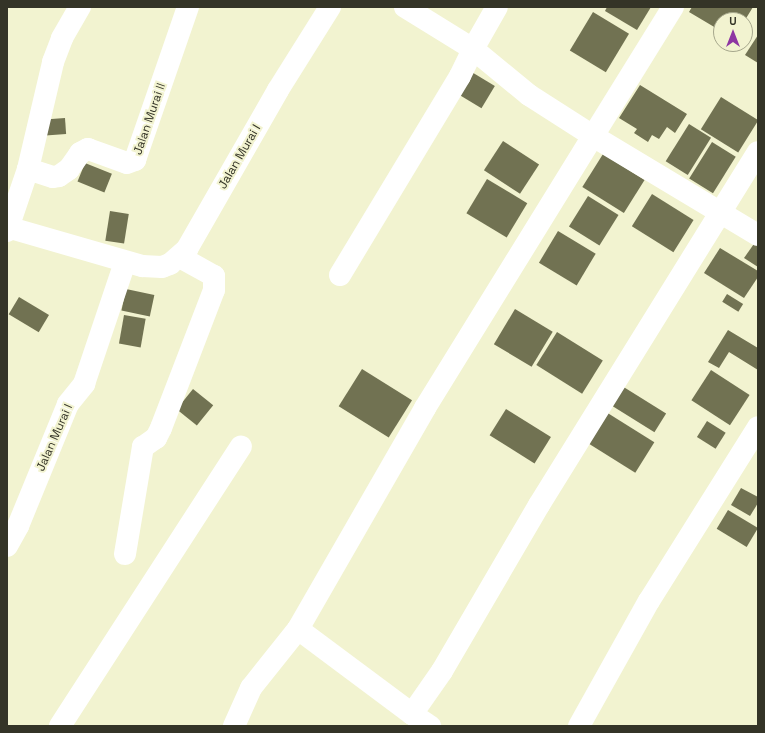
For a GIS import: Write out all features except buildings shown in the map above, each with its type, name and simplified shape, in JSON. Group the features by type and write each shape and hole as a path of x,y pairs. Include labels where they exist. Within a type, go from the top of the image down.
{"street":[{"path":"8,229 28,169 53,62 62,38 80,7"},
{"name":"Jalan Murai II","path":"28,169 53,177 60,176 69,169 80,153 88,149 127,163 136,160 188,7"},
{"name":"Jalan Murai I","path":"8,229 125,262 162,267 180,257 330,7"},
{"path":"405,7 473,49 529,95 593,136 758,235"},
{"path":"340,275 457,82 473,49 498,7"},
{"path":"234,726 252,688 298,629 425,408 672,7"},
{"path":"412,714 442,671 539,505 758,152"},
{"path":"125,554 143,447 156,438 161,428 214,290 214,276 180,257"},
{"name":"Jalan Murai I","path":"7,546 18,526 68,404 84,384 125,262"},
{"path":"579,726 653,595 758,427"},
{"path":"60,726 241,446"},
{"path":"298,629 430,726"}]}
